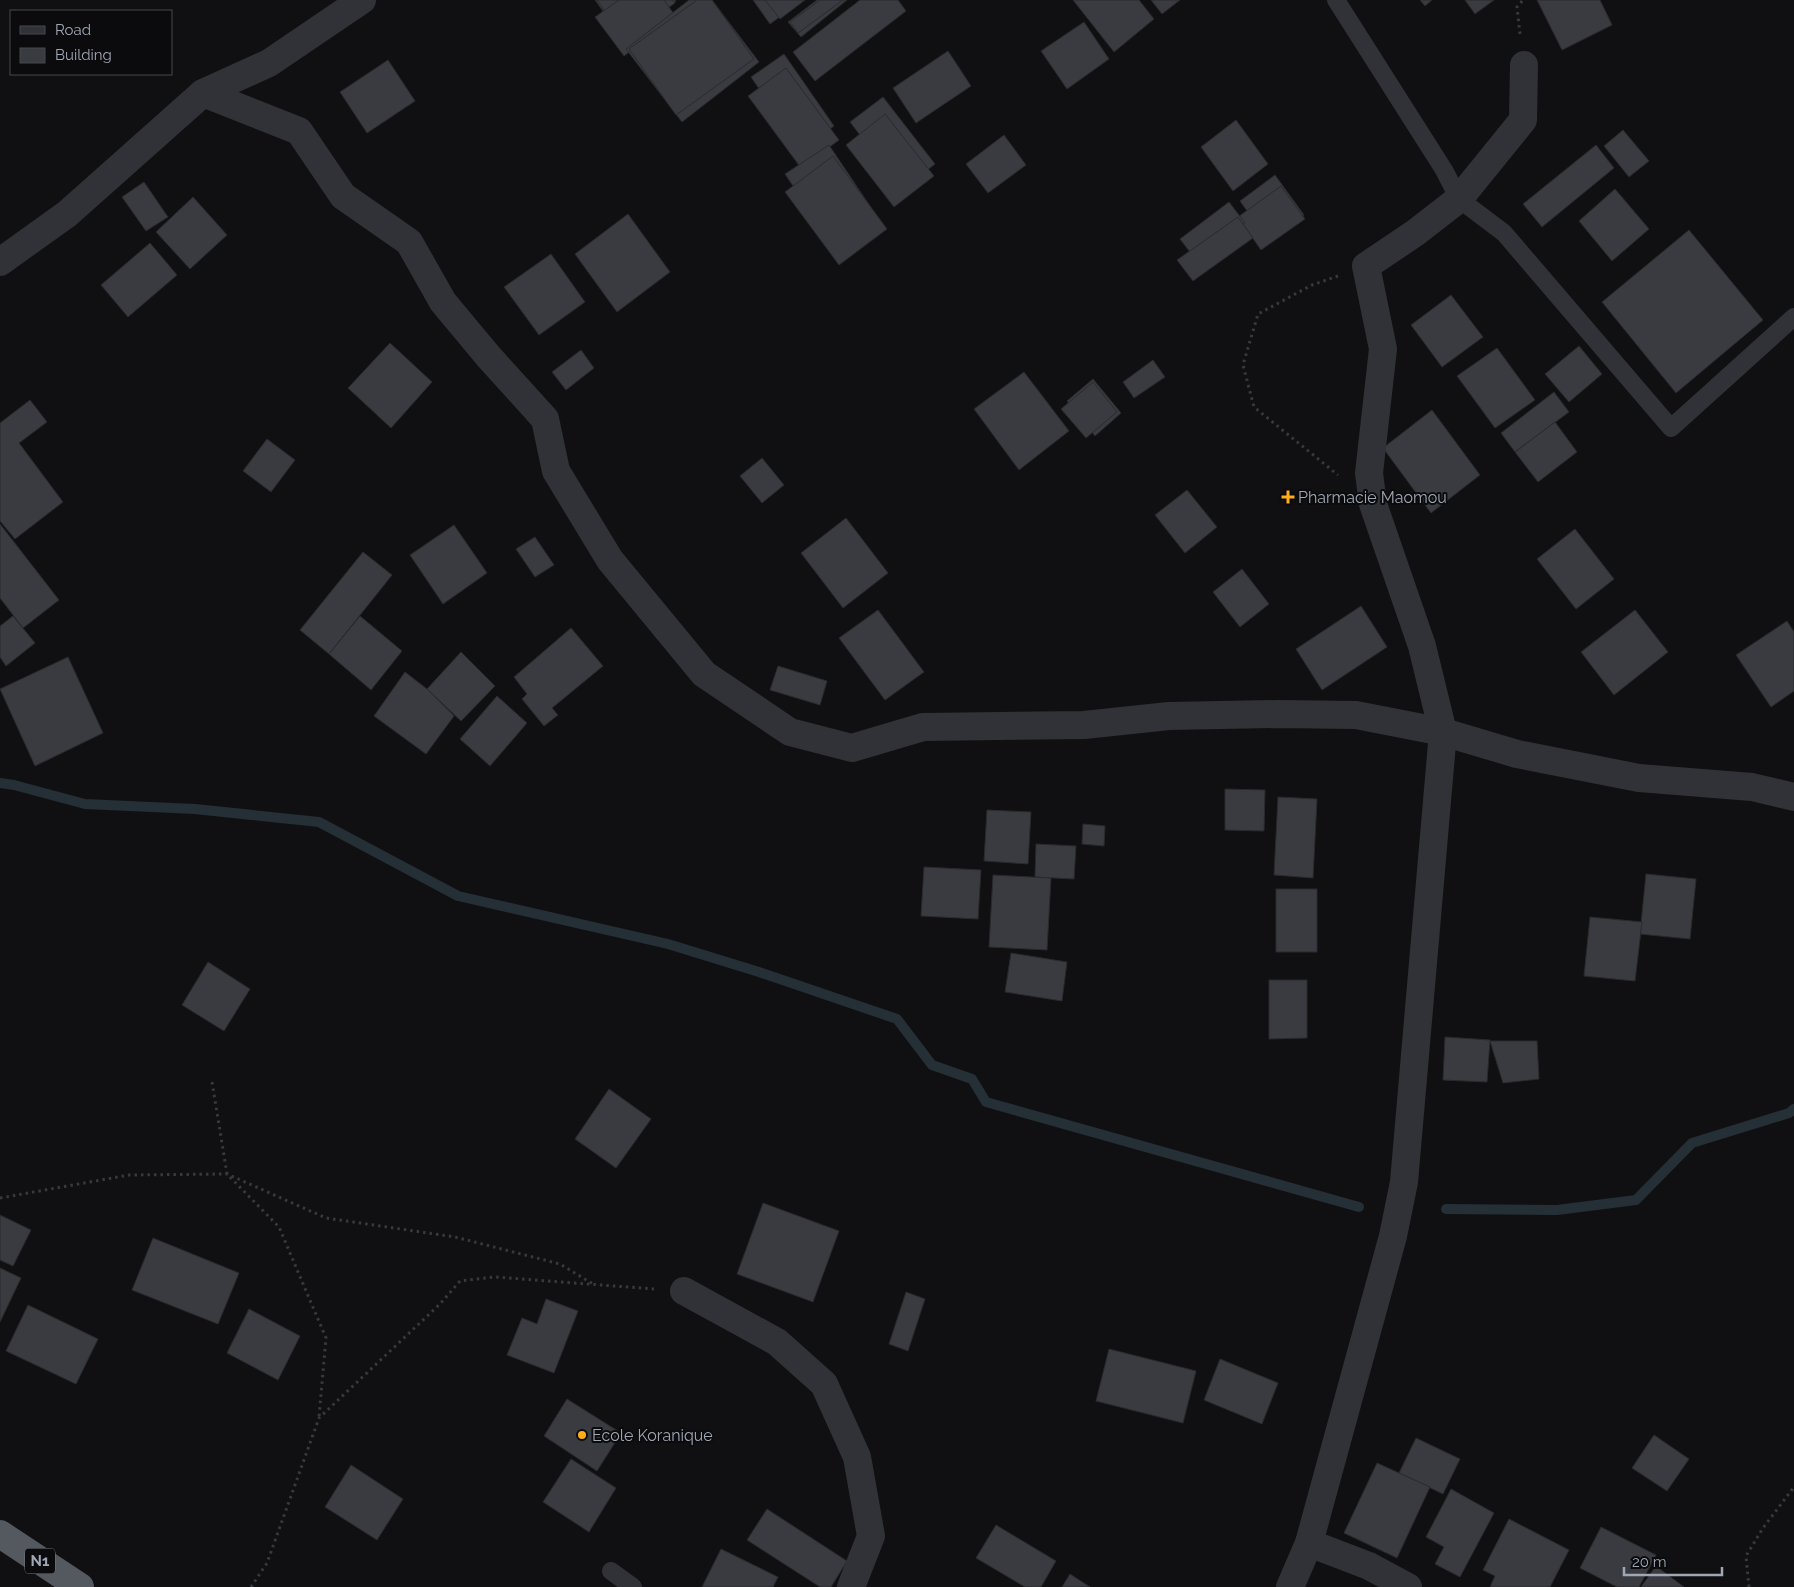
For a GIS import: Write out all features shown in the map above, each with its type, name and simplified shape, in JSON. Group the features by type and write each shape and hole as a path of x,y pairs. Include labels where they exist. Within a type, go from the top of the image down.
{"highway":[{"name":"N1","path":"0,1534 80,1587"}],"street":[{"path":"0,262 67,214 203,94 269,63 362,0"},
{"path":"1290,1587 1309,1542 1393,1236 1404,1182 1443,732 1422,646 1374,504 1369,473 1383,349 1366,266 1459,199 1523,120 1524,65"},
{"path":"203,94 299,131 343,196 409,242 443,302 488,356 545,419 556,471 610,560 704,674 790,732 852,748 923,727 1084,725 1169,716 1278,714 1356,716 1443,732 1517,754 1639,778 1752,787 1794,797"},
{"path":"684,1291 777,1342 824,1384 857,1457 871,1536 851,1587"},
{"path":"1309,1542 1368,1566 1408,1587"}],"lane":[{"path":"1336,0 1444,170 1459,199 1504,234 1671,428 1794,317"},
{"path":"611,1571 633,1587"}],"path":[{"path":"1523,0 1517,7 1524,65"},
{"path":"1366,266 1312,285 1258,314 1243,364 1254,407 1374,504"},
{"path":"212,1082 227,1174 279,1227 326,1338 319,1418 267,1563 251,1587"},
{"path":"0,1198 129,1175 227,1174 326,1218 464,1240 560,1264 593,1284"},
{"path":"319,1418 440,1304 460,1281 495,1276 684,1291"},
{"path":"1749,1587 1746,1556 1763,1528 1794,1487"}],"building":[{"path":"595,0 675,0 676,1 623,39"},
{"path":"597,0 673,0 675,3 624,39"},
{"path":"619,0 664,0 676,17 624,56 595,17"},
{"path":"689,0 712,0 759,62 682,122 626,49"},
{"path":"697,0 712,0 754,59 676,115 629,49"},
{"path":"753,0 803,0 770,24"},
{"path":"765,0 805,0 780,19"},
{"path":"817,0 847,0 801,37 788,22"},
{"path":"820,0 843,0 798,33 790,22"},
{"path":"860,0 898,0 906,11 815,81 793,52"},
{"path":"1073,0 1139,0 1154,19 1114,52"},
{"path":"1151,0 1180,0 1162,14"},
{"path":"1420,0 1432,0 1425,6"},
{"path":"1465,0 1494,0 1475,14"},
{"path":"1537,0 1600,0 1612,25 1562,50"},
{"path":"1084,22 1109,59 1067,89 1041,51"},
{"path":"948,51 971,86 916,123 893,88"},
{"path":"784,54 834,126 801,150 751,77"},
{"path":"388,60 415,101 367,133 340,92"},
{"path":"786,68 839,140 801,168 748,96"},
{"path":"883,97 935,164 902,190 850,122"},
{"path":"885,114 934,176 894,207 846,145"},
{"path":"1236,120 1268,164 1233,191 1201,147"},
{"path":"1623,130 1649,161 1629,177 1604,146"},
{"path":"1004,135 1026,165 988,193 966,164"},
{"path":"829,145 880,221 836,250 785,174"},
{"path":"1596,145 1614,168 1542,227 1523,204"},
{"path":"833,156 887,229 839,265 785,192"},
{"path":"1275,175 1304,215 1268,240 1240,201"},
{"path":"144,182 168,217 146,231 122,197"},
{"path":"1281,186 1305,219 1261,250 1238,217"},
{"path":"1615,189 1649,229 1612,261 1579,221"},
{"path":"193,197 227,235 190,269 156,232"},
{"path":"1229,202 1245,223 1196,260 1180,239"},
{"path":"628,214 670,272 617,312 575,254"},
{"path":"1238,217 1253,238 1193,281 1177,260"},
{"path":"1689,230 1763,320 1676,393 1602,302"},
{"path":"150,243 177,275 128,317 101,285"},
{"path":"551,254 585,302 539,335 504,287"},
{"path":"1451,295 1483,337 1442,367 1411,325"},
{"path":"390,343 432,382 391,428 348,388"},
{"path":"1579,346 1602,374 1569,402 1545,374"},
{"path":"1497,348 1535,400 1495,428 1457,376"},
{"path":"581,350 594,368 566,390 552,372"},
{"path":"1153,360 1165,377 1134,398 1123,382"},
{"path":"1024,372 1069,431 1019,470 974,409"},
{"path":"1093,379 1121,413 1095,436 1067,401"},
{"path":"1093,382 1117,412 1086,438 1061,409"},
{"path":"1554,392 1569,412 1515,452 1501,433"},
{"path":"30,400 47,422 19,443 63,502 15,539 0,521 0,423"},
{"path":"1432,410 1480,475 1431,513 1383,448"},
{"path":"1555,422 1577,452 1538,482 1515,452"},
{"path":"267,439 295,460 271,492 243,471"},
{"path":"762,458 784,485 762,503 740,476"},
{"path":"1187,490 1217,527 1185,553 1155,515"},
{"path":"846,518 888,573 843,608 801,553"},
{"path":"0,524 59,600 23,628 0,598"},
{"path":"454,525 487,573 443,604 410,555"},
{"path":"1575,529 1614,579 1576,609 1537,559"},
{"path":"535,537 554,565 535,577 516,549"},
{"path":"363,552 392,575 329,654 300,630"},
{"path":"1242,569 1269,604 1240,627 1213,592"},
{"path":"1361,606 1387,647 1322,690 1296,649"},
{"path":"878,610 924,672 885,700 839,638"},
{"path":"1635,610 1668,652 1614,695 1581,652"},
{"path":"13,616 35,643 6,666 0,657 0,626"},
{"path":"360,616 402,651 371,690 329,654"},
{"path":"1787,621 1794,632 1794,691 1771,707 1736,655"},
{"path":"571,628 603,666 552,708 558,715 544,726 522,699 527,694 514,677"},
{"path":"461,652 495,686 461,721 427,689"},
{"path":"68,657 103,733 35,766 0,689"},
{"path":"778,666 827,681 820,705 770,690"},
{"path":"405,672 427,689 454,716 426,754 374,716"},
{"path":"497,696 527,723 490,766 460,739"},
{"path":"1225,789 1265,790 1264,831 1225,830"},
{"path":"1278,797 1317,799 1313,878 1274,875"},
{"path":"987,810 1031,812 1028,864 984,861"},
{"path":"1083,824 1105,826 1104,846 1082,844"},
{"path":"1036,844 1076,846 1074,879 1035,877"},
{"path":"924,867 981,870 978,919 921,916"},
{"path":"1646,874 1696,879 1690,939 1640,934"},
{"path":"993,875 1051,878 1047,950 989,947"},
{"path":"1276,889 1317,889 1317,952 1276,952"},
{"path":"1590,917 1642,922 1635,981 1584,976"},
{"path":"1011,953 1067,962 1062,1001 1005,992"},
{"path":"208,962 250,989 224,1031 182,1005"},
{"path":"1269,980 1307,980 1307,1038 1269,1039"},
{"path":"1445,1037 1490,1040 1487,1082 1443,1080"},
{"path":"1490,1041 1537,1041 1539,1079 1503,1083"},
{"path":"609,1089 651,1119 616,1168 575,1139"},
{"path":"763,1203 839,1231 813,1302 737,1274"},
{"path":"0,1215 31,1230 13,1266 0,1260"},
{"path":"153,1238 239,1273 218,1324 132,1290"},
{"path":"0,1268 21,1278 0,1322"},
{"path":"906,1292 925,1299 908,1351 889,1344"},
{"path":"546,1299 578,1311 554,1373 507,1355 522,1318 537,1324"},
{"path":"28,1305 98,1339 76,1384 6,1351"},
{"path":"249,1309 300,1336 278,1380 227,1353"},
{"path":"1109,1349 1196,1371 1183,1423 1096,1401"},
{"path":"1220,1359 1278,1383 1262,1424 1204,1400"},
{"name":"Ecole Koranique","path":"567,1399 621,1433 597,1471 544,1436"},
{"path":"1654,1435 1689,1459 1667,1491 1632,1468"},
{"path":"1416,1438 1460,1459 1443,1494 1399,1473"},
{"path":"571,1459 616,1488 589,1532 543,1502"},
{"path":"1377,1463 1430,1487 1397,1558 1344,1533"},
{"path":"351,1465 403,1499 377,1540 325,1507"},
{"path":"1451,1489 1494,1513 1460,1577 1435,1564 1444,1547 1426,1537"},
{"path":"767,1509 847,1561 831,1587 820,1587 747,1540"},
{"path":"1509,1519 1569,1550 1550,1587 1490,1587 1495,1576 1483,1570"},
{"path":"996,1525 1056,1561 1041,1587 1025,1587 976,1558"},
{"path":"1601,1527 1656,1555 1639,1587 1617,1587 1580,1568"},
{"path":"721,1549 778,1577 773,1587 702,1587"},
{"path":"1656,1566 1684,1587 1641,1587"},
{"path":"1070,1574 1090,1587 1062,1587"}],"waterway":[{"path":"0,783 85,804 195,809 319,822 458,896 668,944 759,972 897,1019 932,1065 972,1079 986,1102 1359,1207"},
{"path":"1446,1209 1557,1210 1636,1200 1692,1143 1789,1113 1794,1109"}],"place":[{"name":"Pharmacie Maomou","path":"1288,497"},
{"name":"Ecole Koranique","path":"582,1435"}]}
